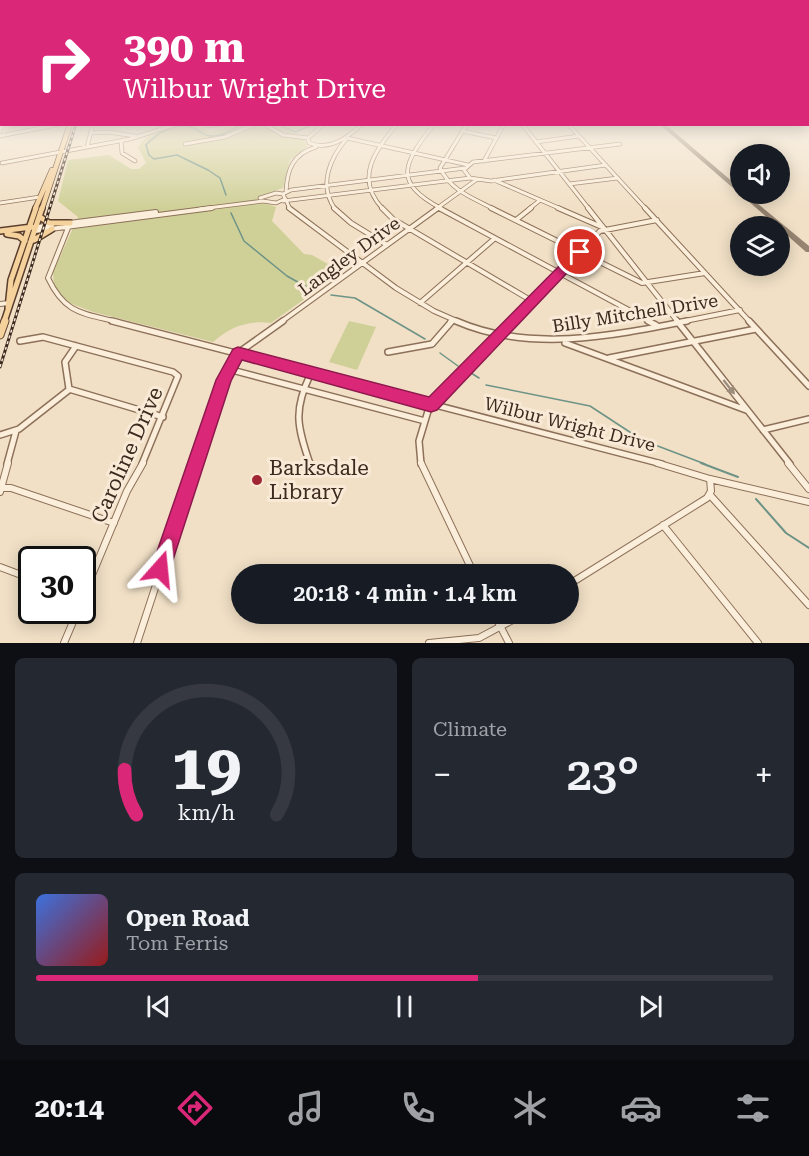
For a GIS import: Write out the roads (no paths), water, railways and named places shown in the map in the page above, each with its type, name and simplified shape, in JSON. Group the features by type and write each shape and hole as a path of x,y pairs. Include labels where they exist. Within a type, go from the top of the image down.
{"main road":[{"path":"0,335 16,268 40,218 61,149"},
{"path":"33,229 40,197 58,159"},
{"path":"40,197 47,196"},
{"path":"3,233 24,224 35,213"},
{"path":"40,218 49,223 69,225"},
{"path":"3,233 33,229"},
{"path":"7,304 24,267 28,242 52,229"},
{"path":"3,233 19,236 28,242"},
{"path":"16,268 24,267"}],"street":[{"path":"2,163 78,149"},
{"path":"122,149 122,153 135,161"},
{"path":"285,197 291,164 298,155 308,149"},
{"path":"337,149 329,164 328,197 336,211 387,245"},
{"path":"377,149 368,163 367,181 370,191 386,213 409,229 532,301"},
{"path":"396,149 444,159 466,167"},
{"path":"416,149 407,164 406,176 410,186 419,197 656,325"},
{"path":"450,149 440,171 446,181 460,192 640,282 647,283 705,273"},
{"path":"484,161 490,149"},
{"path":"542,149 809,489"},
{"path":"33,229 263,201 271,202 327,186 466,167 484,161 581,149"},
{"path":"591,149 809,386"},
{"path":"33,229 52,229 271,195 328,197 470,178 494,180 606,165"},
{"path":"466,167 465,172 470,178"},
{"path":"569,184 618,178"},
{"name":"Langley Drive","path":"238,353 476,180"},
{"path":"494,180 604,228 657,220"},
{"path":"271,195 268,199 271,202"},
{"path":"0,203 40,197"},
{"name":"Billy Mitchell Drive","path":"285,197 290,209 420,303 452,320 500,335 560,342 740,310"},
{"path":"516,220 539,201"},
{"name":"Wilbur Wright Drive","path":"69,225 48,278 52,292 61,303 94,316 654,461 710,479 809,502"},
{"path":"469,564 421,467 419,441 424,421 431,405 604,228"},
{"path":"420,303 494,239"},
{"path":"388,352 432,345 452,320"},
{"path":"608,358 756,329"},
{"name":"Caroline Drive","path":"20,341 40,337 176,373 178,381 96,566"},
{"path":"560,342 748,411"},
{"path":"76,346 65,362 67,385 70,389 163,417"},
{"path":"137,643 228,369 238,353"},
{"path":"228,369 424,421"},
{"path":"311,373 296,404 296,421 311,467"},
{"path":"0,435 16,431 70,389"},
{"path":"763,430 809,419"},
{"path":"16,431 1,490 11,488 114,523"},
{"path":"710,479 710,495 809,605"},
{"path":"579,578 710,495"},
{"path":"663,525 758,643"},
{"path":"0,567 18,574"},
{"path":"64,643 72,624"},
{"path":"500,624 510,643"},
{"path":"429,643 479,638 508,624"}],"waterway":[{"path":"147,149 149,155 154,159 177,155 208,170 220,178 226,195"},
{"path":"231,213 244,241 287,276 312,290"},
{"path":"331,295 355,298 425,339"},
{"path":"440,353 458,366"},
{"path":"471,373 479,378"},
{"path":"486,385 590,406 642,440 705,464"},
{"path":"701,463 738,477"},
{"path":"756,499 786,533 809,548"}],"railway":[{"path":"0,367 68,149"}],"place":[{"name":"Barksdale Library","path":"257,480"}]}
